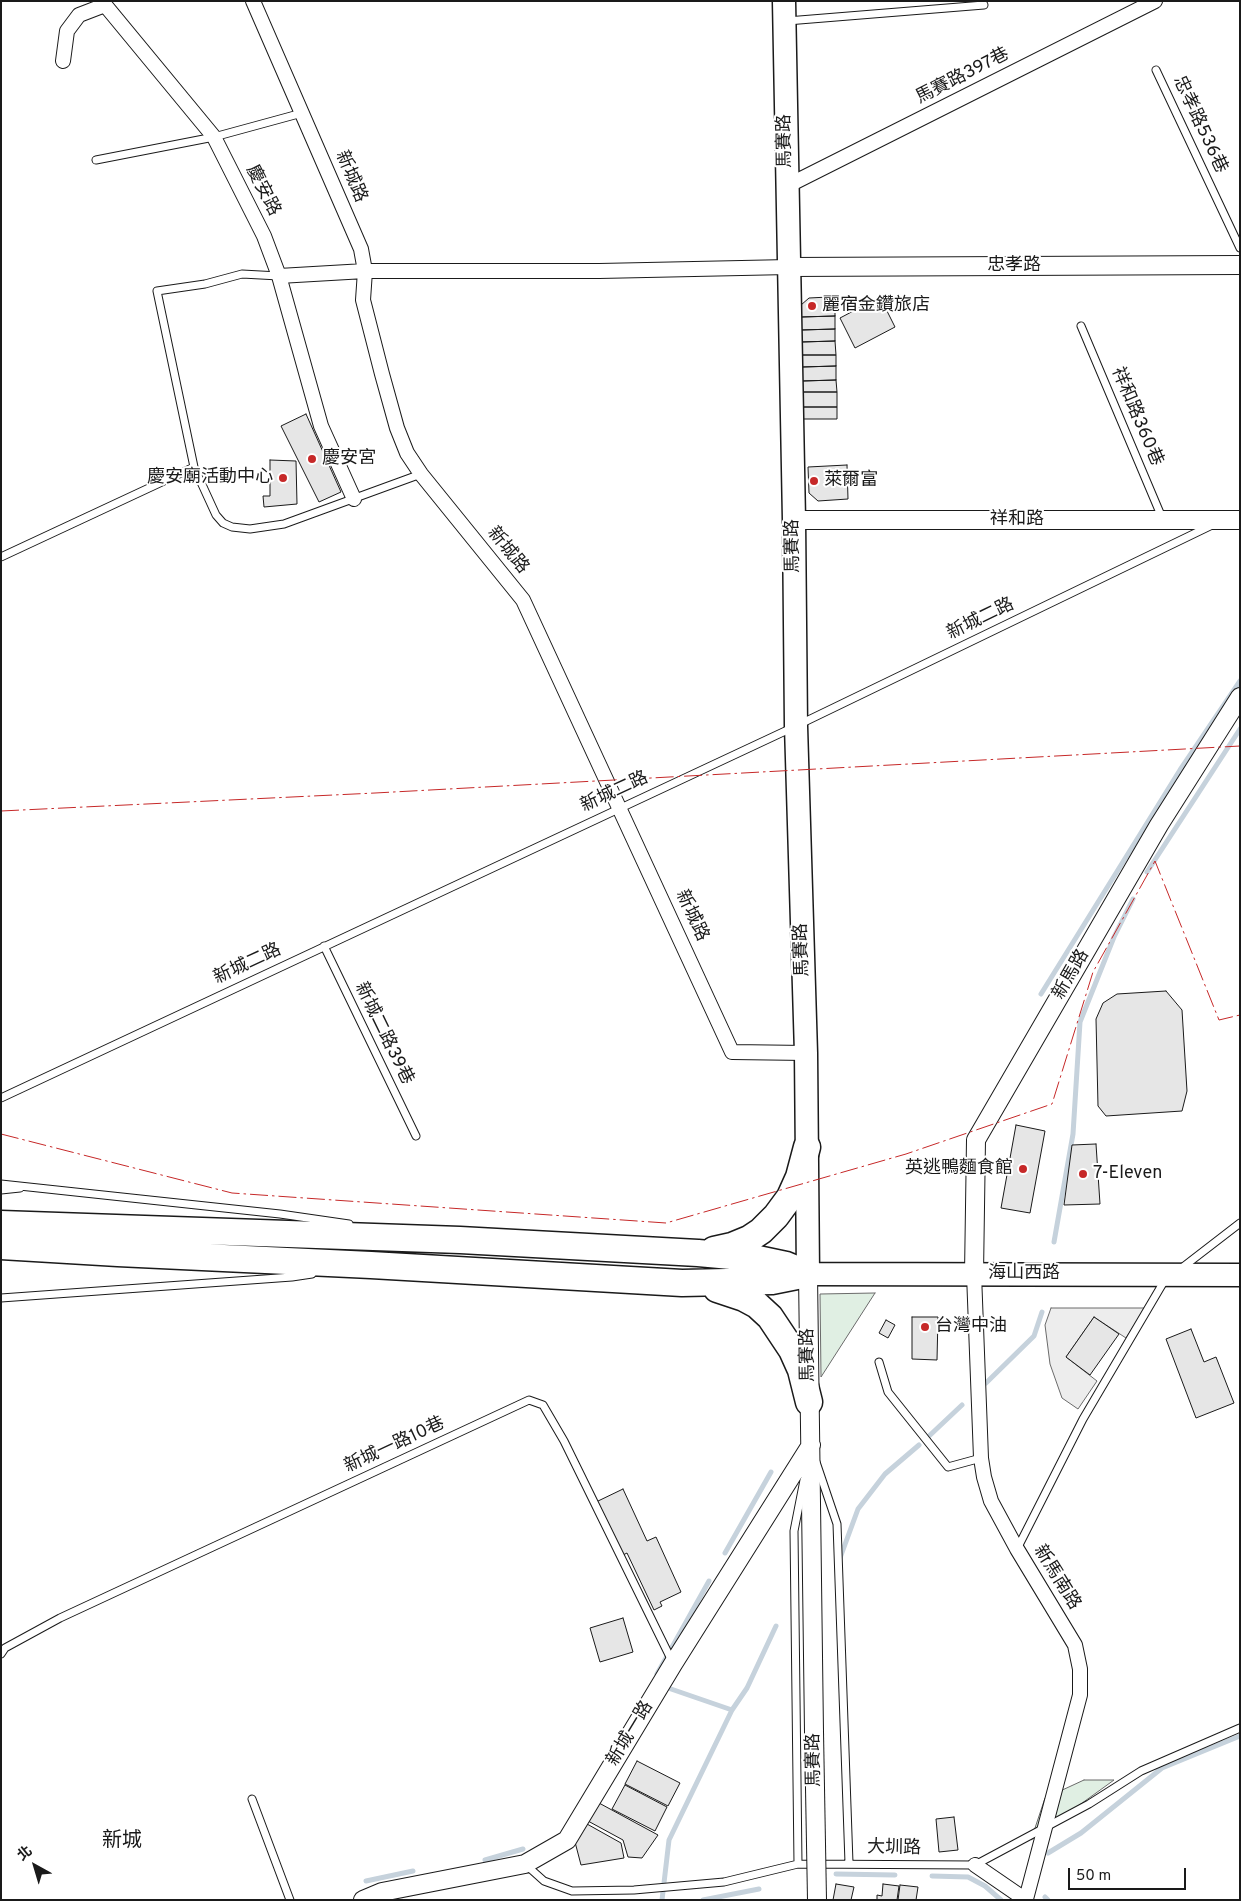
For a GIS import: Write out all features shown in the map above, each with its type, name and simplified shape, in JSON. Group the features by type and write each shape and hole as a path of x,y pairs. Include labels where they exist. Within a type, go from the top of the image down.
{"highway":[{"path":"698,1253 732,1246 762,1231 776,1216 790,1196 799,1177 807,1147"},
{"path":"1,1224 460,1240 698,1253 753,1258 786,1265 808,1274"},
{"path":"1,1246 682,1283 772,1281 808,1274"},
{"path":"682,1283 720,1290 744,1298 757,1305 770,1317 792,1350 801,1370 809,1402"}],"main road":[{"name":"馬賽路","path":"784,11 796,726 806,1053 808,1274"},
{"name":"海山西路","path":"808,1274 1240,1275"}],"street":[{"name":"新城路","path":"253,1 361,249 365,271 364,300 397,428 407,453 421,474 523,600 732,1052 806,1053"},
{"name":"馬賽路397巷","path":"788,186 1155,1"},
{"name":"慶安路","path":"63,60 66,31 79,15 105,5 214,137 264,236 279,276 321,426 354,499"},
{"name":"忠孝路","path":"789,267 1240,266"},
{"path":"279,276 365,271 599,271 789,267"},
{"name":"祥和路","path":"794,520 1240,520"},
{"name":"新馬路","path":"974,1274 976,1140 1159,825 1240,698"},
{"name":"馬賽路","path":"808,1274 817,1900"},
{"name":"新馬南路","path":"974,1274 981,1458 991,1502 1074,1645 1080,1669 1080,1695 1026,1899"},
{"name":"新城一路","path":"362,1900 382,1892 525,1864 567,1840 673,1664 810,1445"},
{"path":"975,1865 1026,1899"}],"lane":[{"path":"784,11 951,4 984,5"},
{"name":"忠孝路536巷","path":"1156,70 1240,248"},
{"path":"96,160 214,137 302,113"},
{"path":"279,276 242,274 205,284 157,291 194,467 216,515 224,523 232,527 250,529 284,524 421,474"},
{"name":"祥和路360巷","path":"1081,326 1163,520"},
{"path":"1,557 194,467"},
{"name":"新城二路","path":"1,1098 796,726 1240,512"},
{"name":"新城二路39巷","path":"324,946 416,1136"},
{"path":"1,1184 280,1214 356,1225"},
{"path":"1,1190 40,1187"},
{"path":"1017,1549 1083,1419 1140,1325 1168,1274 1188,1264 1240,1223"},
{"path":"384,1229 460,1240"},
{"path":"327,1272 371,1265"},
{"path":"1,1298 292,1277 318,1273"},
{"path":"879,1362 888,1392 948,1467 981,1458"},
{"name":"新城一路10巷","path":"1,1654 5,1648 60,1618 529,1400 543,1405 564,1442 673,1664"},
{"path":"810,1445 837,1524 849,1863"},
{"path":"798,1864 794,1531 810,1445"},
{"name":"大圳路","path":"525,1864 544,1881 572,1891 634,1890 724,1882 798,1864 975,1865 1089,1804 1141,1771 1240,1728"},
{"path":"252,1799 290,1900"}],"green space":[{"path":"875,1293 821,1377 820,1294"},
{"path":"1084,1780 1114,1780 1031,1840 1045,1798"}],"shaded area":[{"path":"1051,1308 1145,1308 1126,1338 1094,1317 1066,1357 1097,1381 1078,1409 1062,1398 1050,1364 1045,1325"}],"building":[{"path":"829,297 829,305 835,305 835,316 801,317 801,305 809,298"},
{"path":"880,297 895,327 855,348 840,318"},
{"path":"835,316 835,329 801,330 801,317"},
{"path":"835,329 835,341 801,342 801,330"},
{"path":"835,341 836,355 802,355 801,342"},
{"path":"802,355 836,355 836,366 802,367"},
{"path":"836,366 836,380 802,381 802,367"},
{"path":"836,380 837,392 802,392 802,381"},
{"path":"802,392 837,392 837,407 803,407"},
{"path":"803,407 837,407 837,419 803,419"},
{"name":"慶安宮","path":"306,414 341,492 319,502 281,426"},
{"name":"慶安廟活動中心","path":"270,460 296,461 297,504 264,507 263,496 270,496"},
{"path":"847,465 848,499 818,501 809,493 808,467"},
{"path":"1166,991 1182,1010 1187,1091 1182,1111 1106,1116 1098,1106 1096,1019 1103,1003 1117,994"},
{"name":"英逃鴨麵食館","path":"1016,1125 1045,1131 1030,1213 1001,1208"},
{"name":"7-Eleven","path":"1096,1144 1100,1204 1064,1205 1072,1145"},
{"path":"912,1317 938,1317 937,1360 912,1359"},
{"path":"1094,1317 1119,1334 1090,1375 1066,1357"},
{"path":"886,1320 895,1325 888,1338 879,1333"},
{"path":"1191,1329 1204,1362 1216,1357 1234,1403 1196,1418 1166,1339"},
{"path":"623,1489 647,1541 656,1537 681,1592 660,1602 662,1606 654,1610 627,1553 621,1556 596,1502"},
{"path":"623,1618 633,1652 600,1662 590,1628"},
{"path":"637,1761 680,1783 668,1806 625,1784"},
{"path":"625,1785 667,1807 655,1831 612,1809"},
{"path":"599,1803 658,1835 642,1858 628,1857 623,1840 588,1821"},
{"path":"954,1817 958,1850 939,1852 936,1819"},
{"path":"587,1824 621,1843 624,1858 581,1865 575,1842"},
{"path":"836,1884 854,1887 851,1900 833,1900"},
{"path":"883,1884 899,1886 897,1900 877,1900 877,1895 882,1896"},
{"path":"900,1885 918,1887 916,1900 898,1900"}],"waterway":[{"path":"1041,994 1180,770 1240,681"},
{"path":"1147,872 1240,729"},
{"path":"1054,1242 1073,1134 1080,1022 1114,937 1133,899"},
{"path":"986,1383 1034,1336 1042,1312"},
{"path":"928,1437 962,1405"},
{"path":"840,1558 858,1509 885,1474 919,1445"},
{"path":"725,1553 771,1472"},
{"path":"657,1674 709,1581"},
{"path":"662,1900 669,1840 732,1710 747,1688 776,1626"},
{"path":"671,1689 732,1710"},
{"path":"1048,1853 1081,1833 1162,1768 1240,1736"},
{"path":"485,1860 523,1849"},
{"path":"366,1881 413,1871"},
{"path":"836,1874 895,1875"},
{"path":"932,1876 968,1877 985,1886 1001,1900"},
{"path":"703,1900 759,1889"},
{"path":"1045,1897 1048,1900"}],"power":[{"path":"1,811 375,793 1240,746"},
{"path":"1,1134 232,1193 666,1223 906,1154 1052,1104 1093,972 1155,861 1219,1020 1240,1015"}],"place":[{"name":"麗宿金鑽旅店","path":"812,306"},
{"name":"慶安宮","path":"312,459"},
{"name":"慶安廟活動中心","path":"283,478"},
{"name":"萊爾富","path":"814,481"},
{"name":"英逃鴨麵食館","path":"1023,1169"},
{"name":"7-Eleven","path":"1083,1174"},
{"name":"台灣中油","path":"925,1327"}],"district":[{"name":"新城","path":"122,1842"}]}
